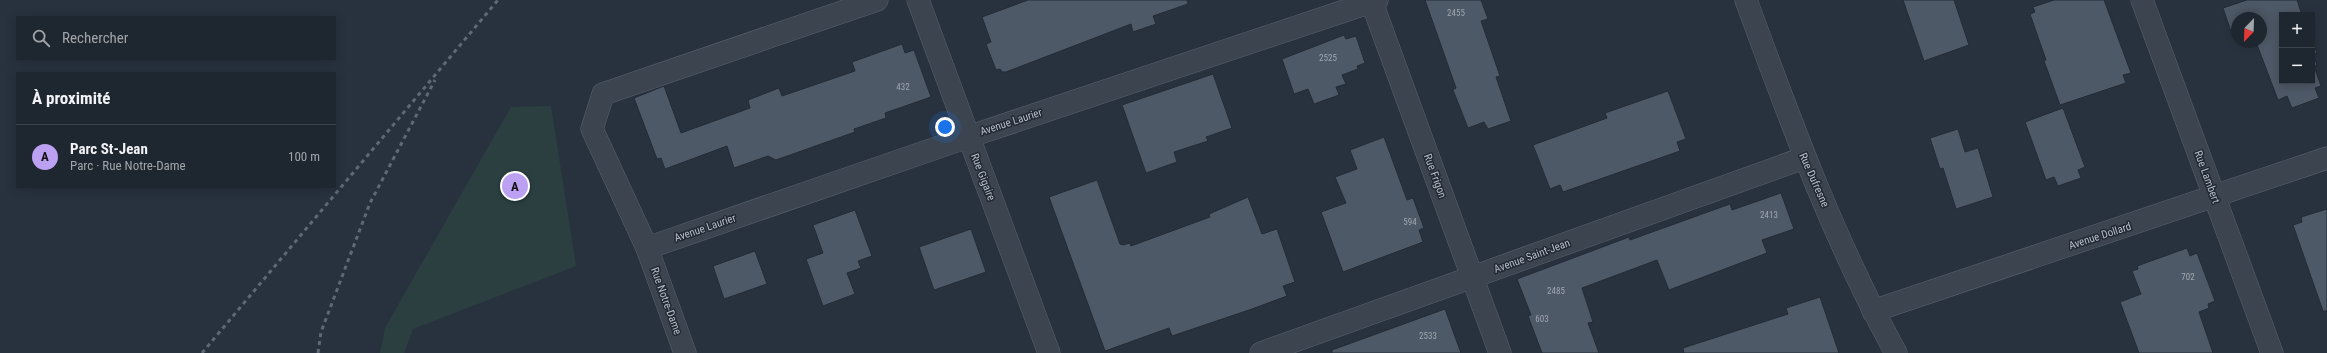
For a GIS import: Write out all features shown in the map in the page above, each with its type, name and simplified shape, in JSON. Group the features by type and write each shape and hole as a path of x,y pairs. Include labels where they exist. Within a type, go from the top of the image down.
{"street":[{"name":"Rue Notre-Dame","path":"685,353 647,248 592,129 603,94 877,0"},
{"name":"Rue Gigaire","path":"918,0 1049,353"},
{"name":"Rue Dufresne","path":"1746,0 1804,158 1873,311 1896,353"},
{"name":"Rue Lambert","path":"2142,0 2272,353"},
{"name":"Avenue Laurier","path":"647,248 968,137 1373,1"},
{"name":"Rue Frigon","path":"1373,1 1500,353"},
{"name":"Avenue Saint-Jean","path":"1261,353 1804,158"},
{"name":"Avenue Dollard","path":"1873,311 2327,158"}],"green space":[{"path":"551,106 576,266 413,329 404,353 380,353 385,328 511,107"}],"building":[{"path":"1028,0 1187,0 1188,4 1153,16 1156,24 1133,32 1131,24 1006,72 1002,72 1000,69 996,70 986,44 991,42 982,17"},
{"path":"1425,0 1481,0 1488,19 1481,21 1500,76 1496,77 1511,121 1488,129 1484,122 1468,128 1453,90 1456,88"},
{"path":"1903,0 1954,0 1969,45 1924,61"},
{"path":"2054,0 2104,0 2131,73 2123,75 2126,83 2060,105 2044,61 2046,60 2030,14 2035,12 2033,7"},
{"path":"2247,0 2297,0 2301,12 2279,12 2279,84 2315,84 2315,69 2321,86 2315,88 2319,98 2292,108 2287,96 2278,100 2258,48 2267,48 2267,12 2231,12 2231,31 2223,8"},
{"path":"1344,35 1346,39 1356,36 1365,63 1357,66 1358,69 1342,75 1346,84 1336,87 1339,95 1314,104 1308,89 1294,94 1282,59"},
{"path":"902,44 905,53 914,50 931,97 885,113 886,118 854,129 855,132 776,160 768,156 734,168 727,146 665,169 661,158 657,159 634,98 664,86 681,133 750,108 748,100 779,88 782,96 855,71 852,62"},
{"path":"1213,74 1232,128 1206,137 1208,141 1174,152 1177,162 1146,173 1122,105"},
{"path":"1668,91 1686,139 1677,142 1680,151 1563,192 1560,185 1550,189 1533,145 1607,118 1605,113"},
{"path":"2063,108 2085,167 2078,170 2081,178 2058,186 2054,177 2046,180 2025,122"},
{"path":"1958,129 1965,152 1978,148 1993,197 1956,209 1943,168 1940,169 1930,138"},
{"path":"1384,137 1407,200 1413,198 1424,228 1419,230 1423,242 1343,272 1321,212 1346,203 1335,177 1357,169 1350,150"},
{"path":"1097,180 1120,244 1123,245 1130,243 1131,246 1210,217 1209,214 1248,197 1262,234 1277,229 1295,282 1283,286 1287,296 1252,309 1172,336 1169,328 1105,351 1049,197"},
{"path":"1781,193 1794,229 1762,240 1767,253 1669,290 1657,260 1582,288 1593,322 1588,323 1599,353 1542,353 1528,316 1531,315 1517,279 1629,237 1630,240 1730,204 1732,210"},
{"path":"2327,209 2327,311 2323,311 2293,225 2302,222 2301,217"},
{"path":"855,210 872,256 858,261 861,268 847,273 855,294 823,306 806,259 823,253 813,225"},
{"path":"971,229 986,272 934,290 919,247"},
{"path":"2187,248 2190,256 2197,253 2215,301 2208,304 2209,308 2199,312 2213,353 2139,353 2120,302 2141,294 2132,271 2138,269 2137,266"},
{"path":"755,251 767,284 724,299 713,266"},
{"path":"1820,297 1839,353 1684,353 1683,348 1788,314 1786,308"},
{"path":"1445,309 1461,353 1332,353 1332,350"}],"railway":[{"path":"202,353 498,0"},
{"path":"318,353 321,332 370,203 435,80"}],"place":[{"name":"Parc St-Jean","path":"515,186"}]}
